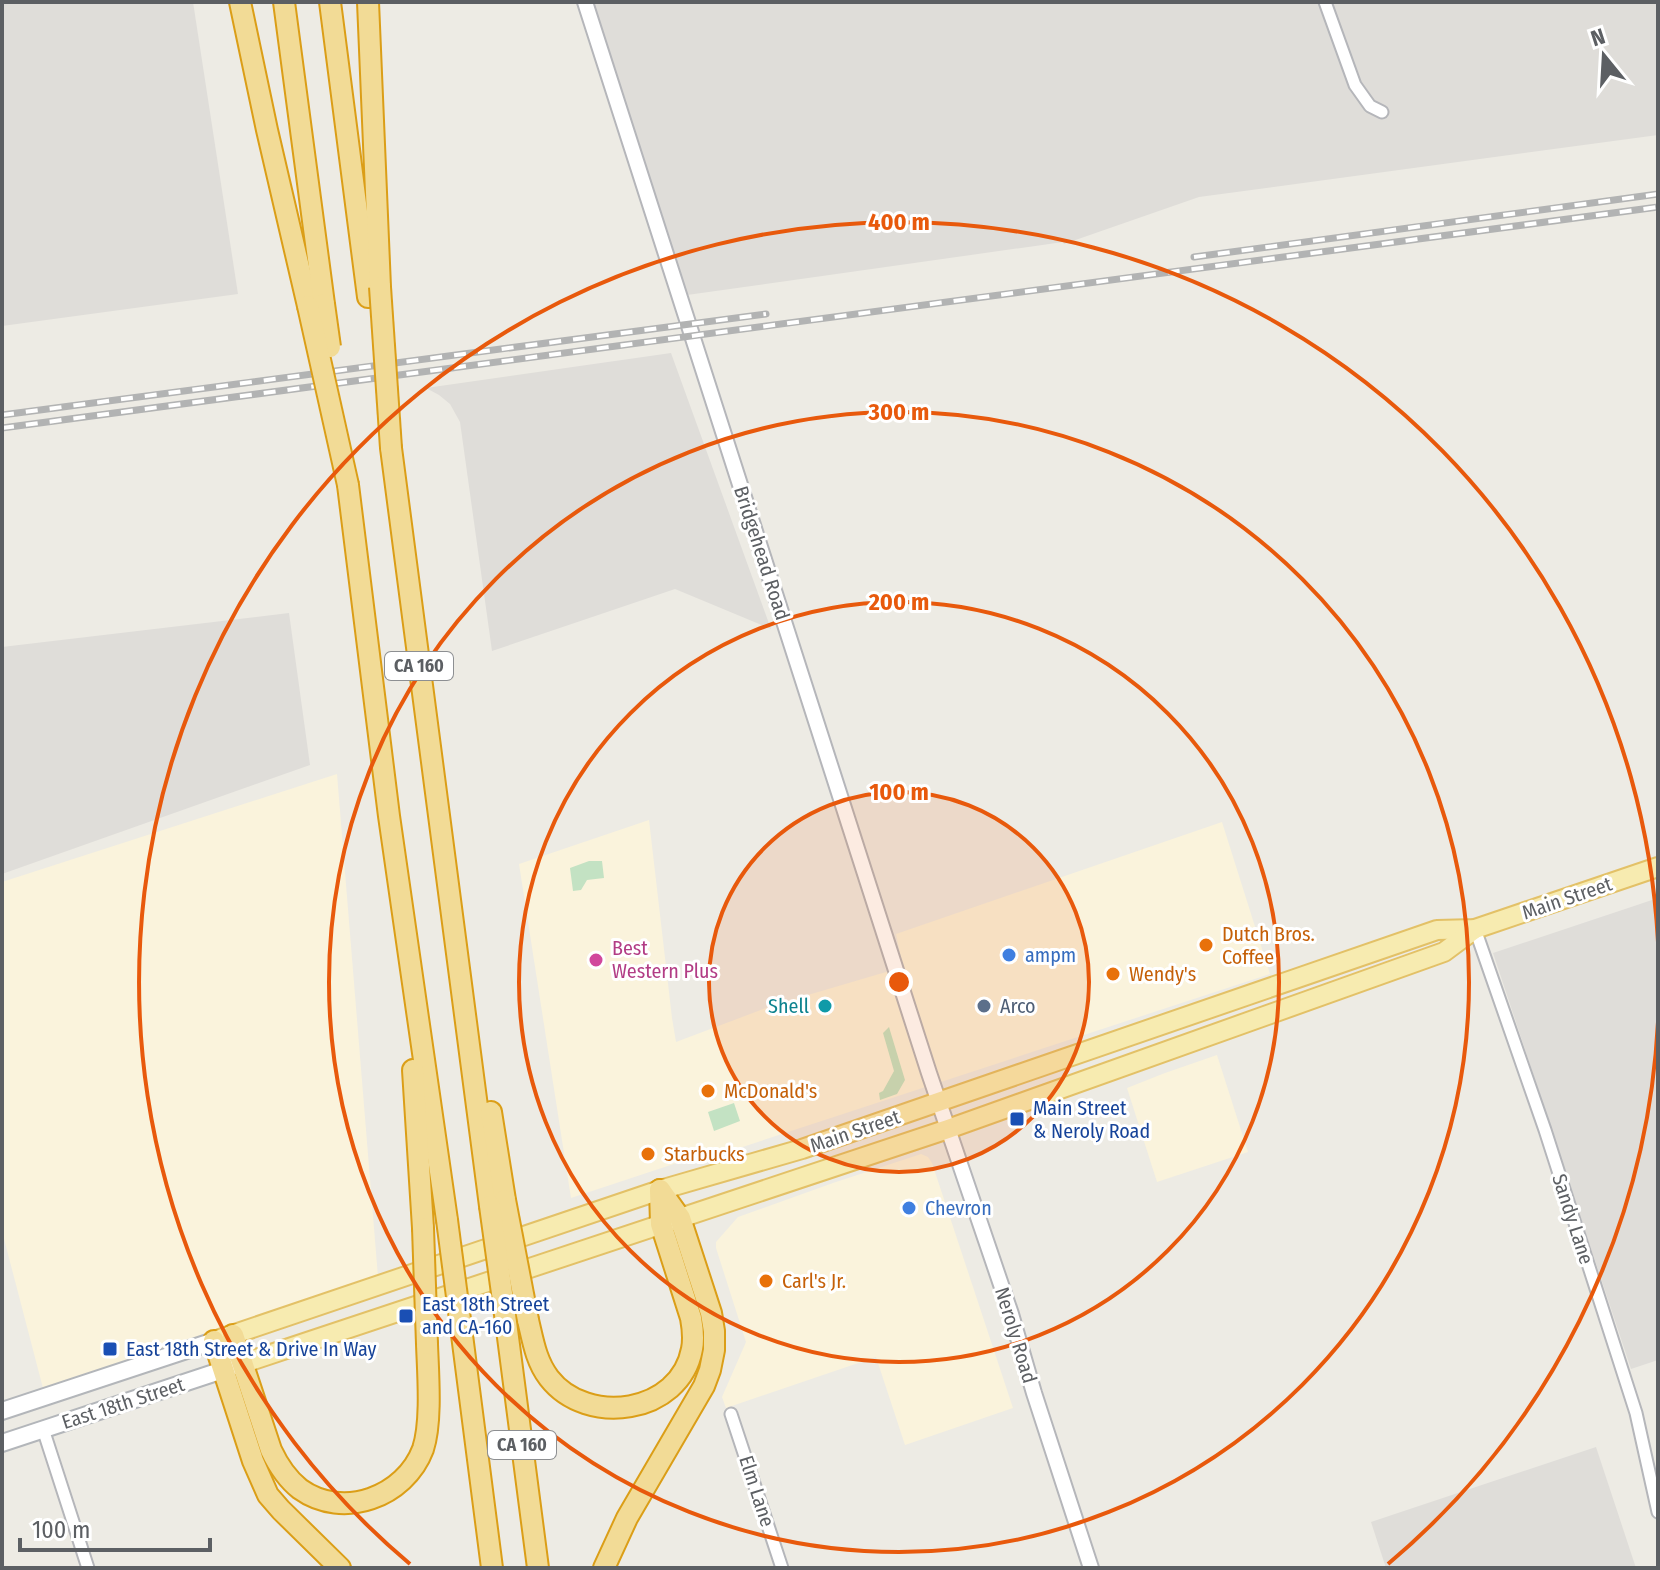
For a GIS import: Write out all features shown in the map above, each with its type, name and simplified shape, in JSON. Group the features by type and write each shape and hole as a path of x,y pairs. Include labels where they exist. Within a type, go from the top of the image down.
{"highway":[{"path":"240,2 267,130 316,305"},
{"name":"CA 160","path":"284,2 316,305 348,485 389,816 447,1220 492,1568"},
{"path":"330,2 374,292"},
{"path":"368,2 374,292"},
{"name":"CA 160","path":"374,292 391,448 448,885 498,1203 506,1322 538,1568"},
{"path":"223,1338 244,1363 279,1467 303,1491 337,1503 374,1499 403,1480 415,1464 423,1447 428,1408 423,1228 412,1050 385,852 389,816"},
{"path":"604,1568 627,1518 695,1404 710,1370 714,1350 711,1313 660,1190"},
{"path":"498,1203 540,1364 561,1390 591,1406 608,1408 643,1404 658,1396 673,1384 692,1352 691,1318 671,1221"},
{"path":"223,1338 223,1369 253,1461 268,1495 340,1568"}],"main road":[{"name":"Main Street","path":"223,1338 660,1190 802,1149 939,1103 1437,930 1475,929 1658,867"},
{"name":"Main Street","path":"244,1363 948,1129 1444,952 1475,929"},
{"name":"East 18th Street","path":"2,1411 223,1338"},
{"name":"East 18th Street","path":"2,1443 244,1363"}],"street":[{"name":"Bridgehead Road","path":"585,2 939,1103"},
{"path":"1325,2 1355,85 1370,106 1382,112"},
{"name":"Sandy Lane","path":"1475,929 1545,1130 1636,1413 1658,1512"},
{"name":"Neroly Road","path":"939,1103 1011,1314 1091,1568"},
{"name":"Elm Lane","path":"731,1414 782,1568"},
{"path":"43,1429 88,1568"}],"shaded area":[{"path":"2,2 193,2 238,294 2,326"},
{"path":"592,2 1658,2 1658,135 1199,197 1064,244 687,295"},
{"path":"671,353 771,629 675,589 492,651 460,422 450,404 426,388"},
{"path":"289,613 310,765 2,874 2,647"},
{"path":"337,774 378,1277 44,1392 2,1231 2,882"},
{"path":"649,820 676,1042 774,1005 903,967 896,934 1222,822 1270,974 712,1157 710,1152 571,1198 519,864"},
{"path":"1658,898 1658,1360 1631,1369 1493,953"},
{"path":"1217,1055 1248,1152 1157,1182 1127,1088"},
{"path":"921,1154 932,1163 1013,1408 905,1445 876,1357 726,1408 722,1397 746,1342 716,1242 738,1217"},
{"path":"1596,1447 1636,1568 1386,1568 1371,1522"}],"green space":[{"path":"589,861 602,861 604,878 587,880 581,890 573,891 570,868"},
{"path":"889,1027 905,1080 897,1094 880,1100 879,1093 894,1071 883,1033"},
{"path":"734,1103 740,1121 714,1131 708,1112"}],"railway":[{"path":"1194,257 1658,194"},
{"path":"2,428 1658,207"},
{"path":"2,415 766,314"}],"place":[{"name":"Dutch Bros. Coffee","path":"1206,945"},
{"name":"ampm","path":"1009,955"},
{"name":"Best Western Plus","path":"596,960"},
{"name":"Wendy's","path":"1113,974"},
{"name":"Shell","path":"825,1006"},
{"name":"Arco","path":"984,1006"},
{"name":"McDonald's","path":"708,1091"},
{"name":"Main Street & Neroly Road","path":"1017,1119"},
{"name":"Starbucks","path":"648,1154"},
{"name":"Chevron","path":"909,1208"},
{"name":"Carl's Jr.","path":"766,1281"},
{"name":"East 18th Street and CA-160","path":"406,1316"},
{"name":"East 18th Street & Drive In Way","path":"110,1349"}]}
